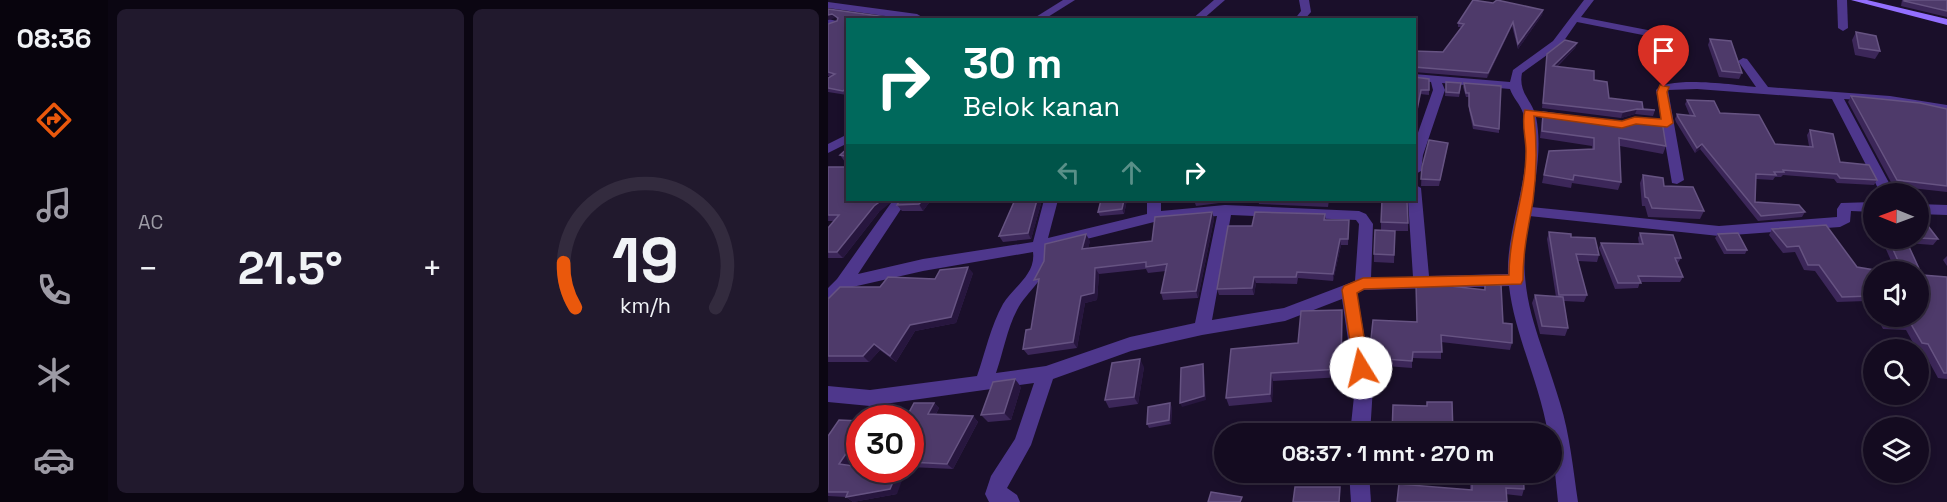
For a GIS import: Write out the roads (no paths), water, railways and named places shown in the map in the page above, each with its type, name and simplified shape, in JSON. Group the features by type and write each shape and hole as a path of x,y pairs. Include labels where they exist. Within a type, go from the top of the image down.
{"street":[{"path":"1038,18 1070,0"},
{"path":"1198,18 1220,0"},
{"path":"1300,18 1306,12 1304,0"},
{"path":"1568,502 1551,403 1524,322 1516,280 1516,252 1532,152 1534,113 1515,91 1514,86 1517,72 1557,43 1589,0"},
{"path":"1842,0 1843,28"},
{"path":"1856,0 1877,3 1947,22"},
{"path":"828,4 917,17"},
{"path":"1576,19 1668,37"},
{"path":"1743,61 1766,92"},
{"path":"1416,77 1514,86"},
{"path":"1416,160 1438,90 1435,78"},
{"path":"1677,180 1662,123 1662,92 1665,87 1696,86 1890,99 1947,108"},
{"path":"1836,95 1882,183"},
{"path":"828,149 846,139"},
{"path":"983,384 1010,307 1034,279 1041,258 1039,246 1051,201"},
{"path":"1154,201 1154,218"},
{"path":"1415,201 1421,280"},
{"path":"828,298 843,282 896,206"},
{"path":"1524,212 1719,231 1840,222 1845,219 1846,206 1863,207"},
{"path":"1929,209 1947,210"},
{"path":"843,282 923,265 1039,246 1154,218 1225,210 1354,214 1361,217 1366,224 1356,287 1364,387 1361,423"},
{"path":"1202,328 1225,210"},
{"path":"828,394 870,398 1046,374 1130,344 1202,328 1285,314 1356,287 1421,280 1516,280"},
{"path":"1010,502 994,494 1000,477 1018,454 1046,374"},
{"path":"1360,483 1361,502"}]}
